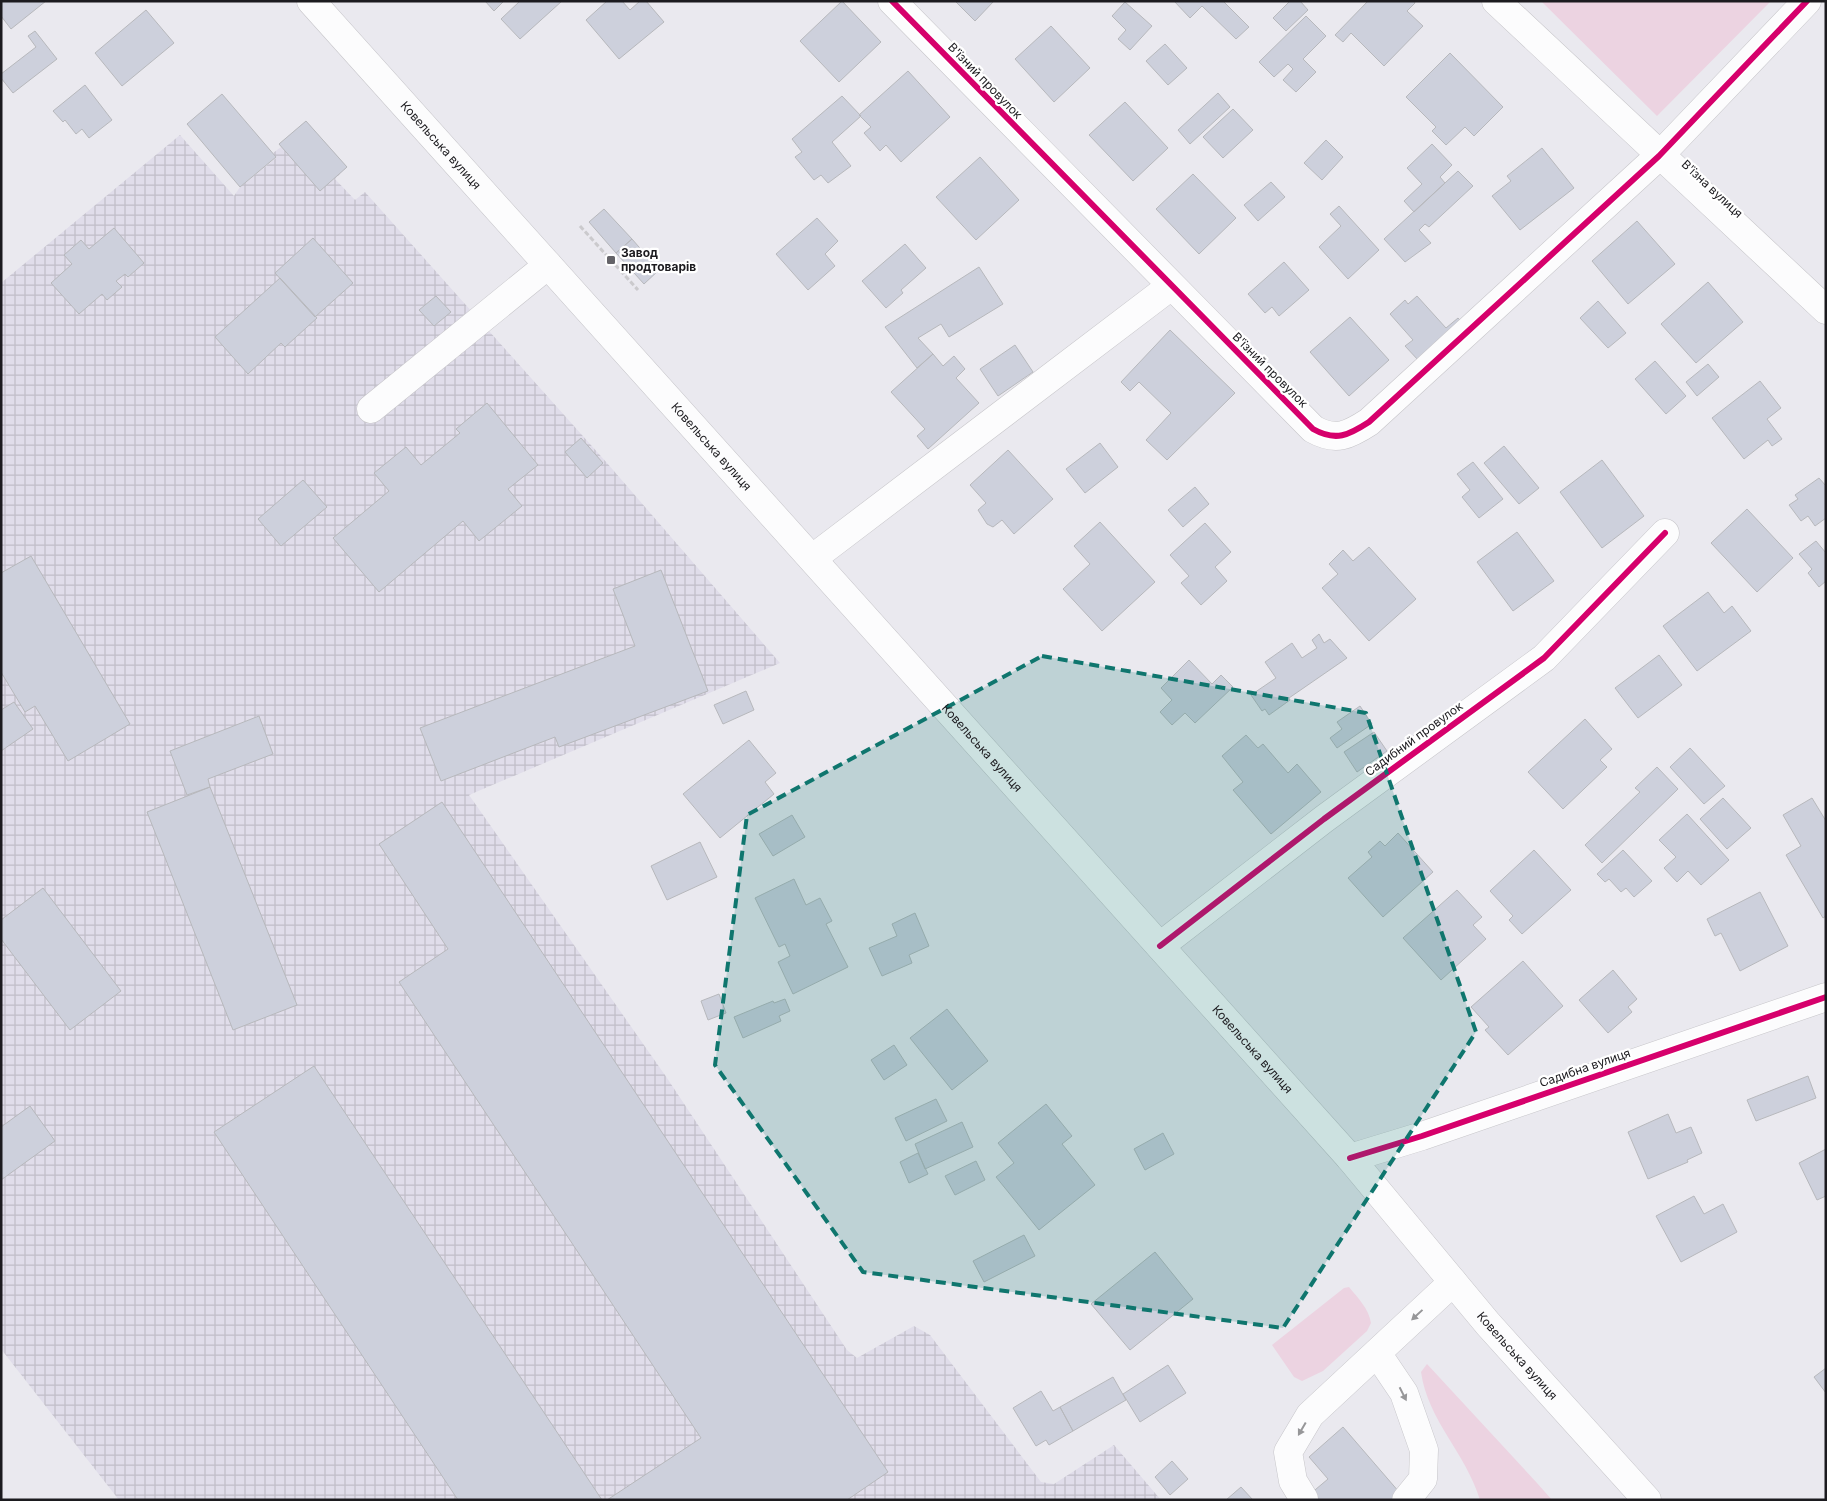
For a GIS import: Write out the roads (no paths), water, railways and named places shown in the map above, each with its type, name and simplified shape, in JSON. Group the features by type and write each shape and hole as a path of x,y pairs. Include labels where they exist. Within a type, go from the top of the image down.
{"street":[{"name":"Ковельська вулиця","path":"311,1 1350,1158 1453,1282 1647,1500"},
{"name":"В'їзний провулок","path":"892,1 1313,429 1325,436 1338,437 1354,432 1369,422 1659,156 1807,1"},
{"name":"В'їзна вулиця","path":"1496,1 1659,156 1826,310"},
{"path":"371,409 548,265"},
{"path":"813,558 1171,286"},
{"name":"Садибний провулок","path":"1160,946 1324,819 1544,658 1665,533"},
{"name":"Садибна вулиця","path":"1350,1158 1422,1136 1826,997"},
{"path":"1304,1499 1293,1481 1288,1452 1310,1415 1453,1282"},
{"path":"1377,1353 1404,1393 1424,1450 1423,1479 1406,1500"}],"place":[{"name":"Завод продтоварів","path":"611,260"}]}
